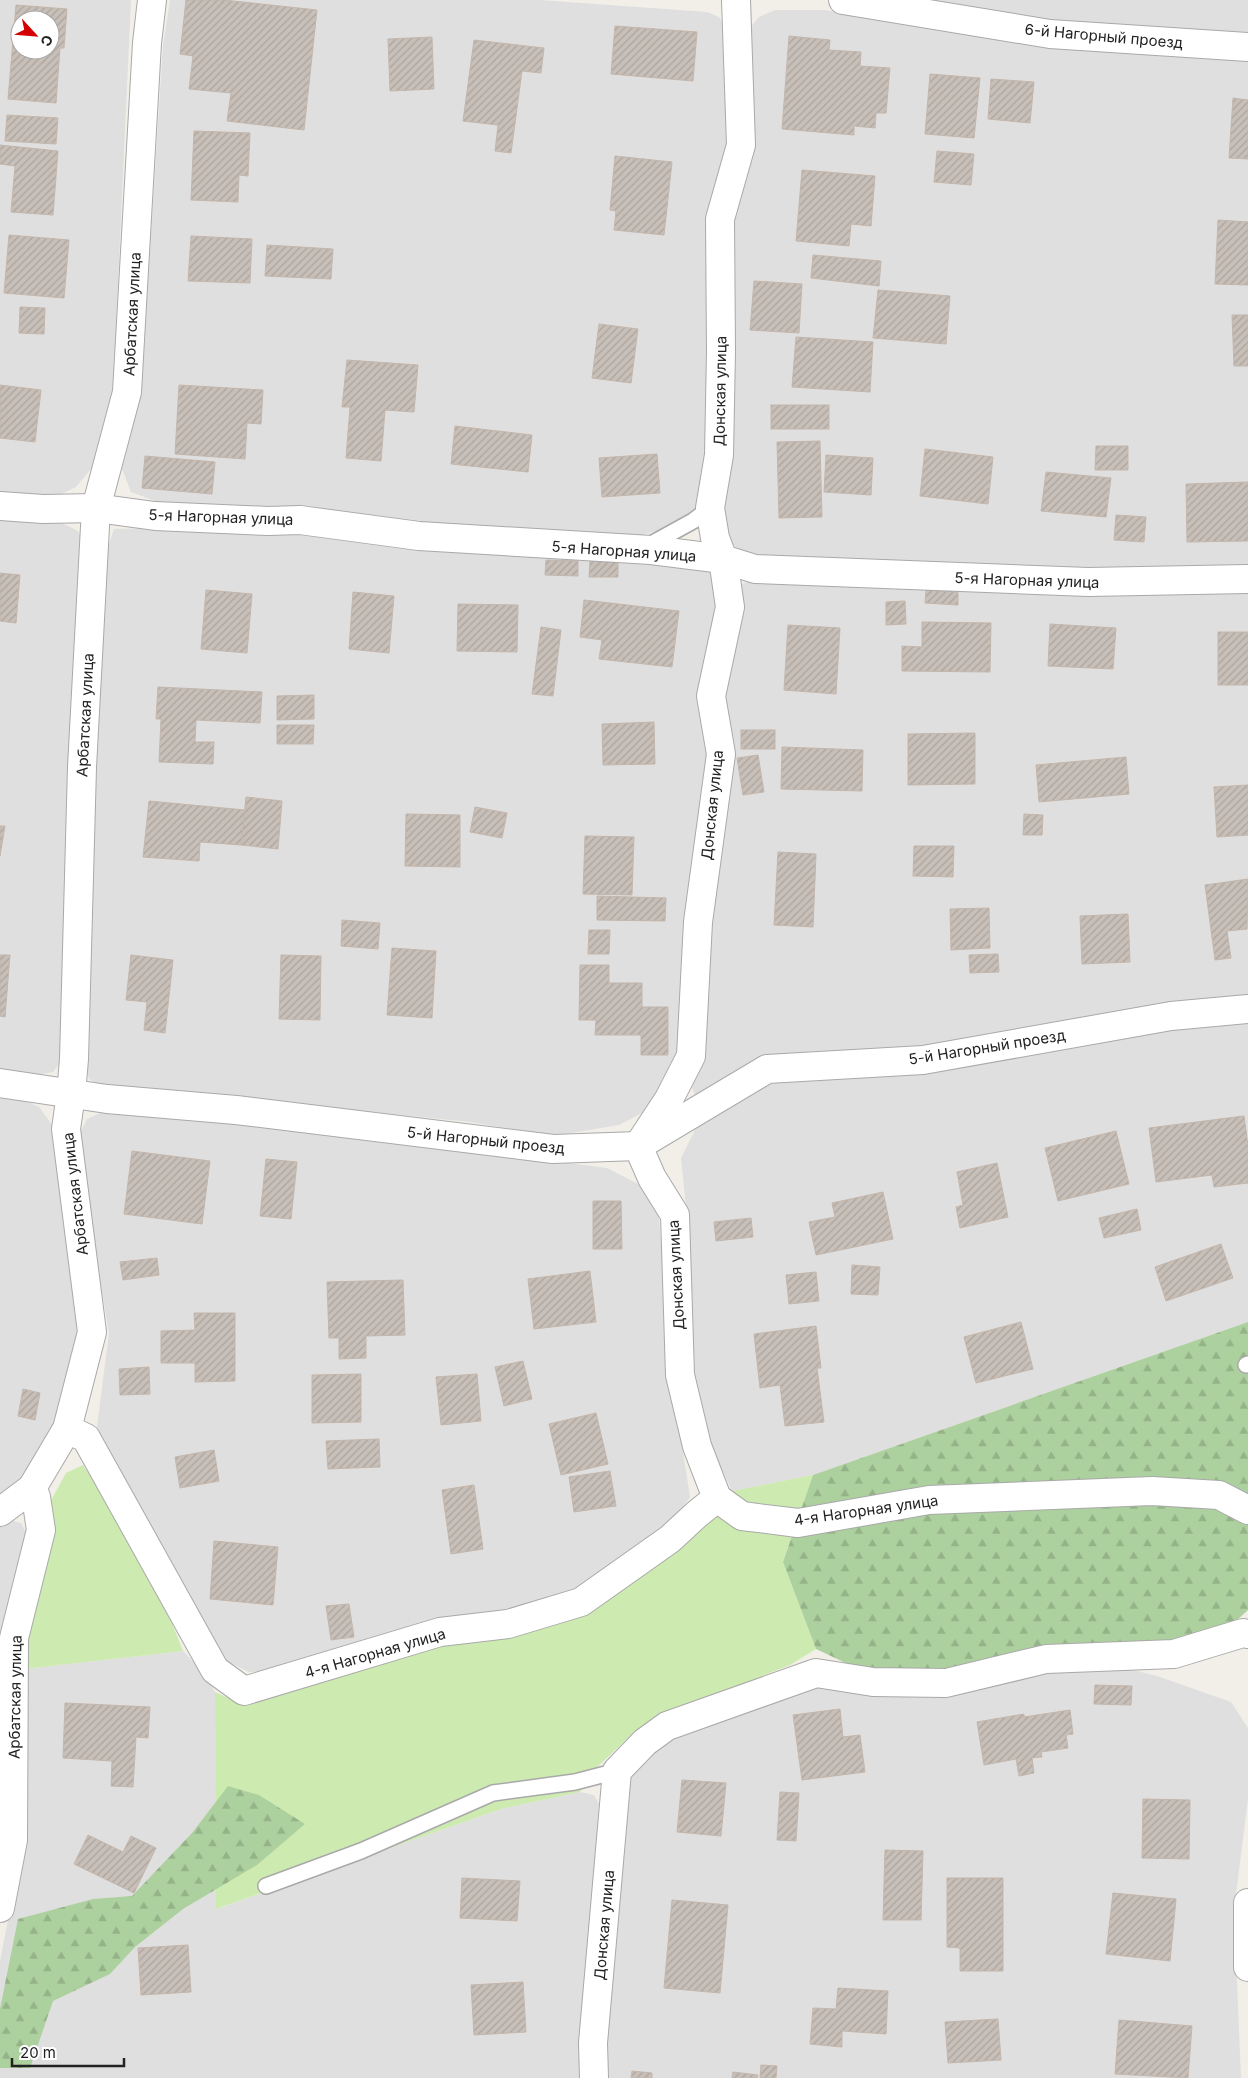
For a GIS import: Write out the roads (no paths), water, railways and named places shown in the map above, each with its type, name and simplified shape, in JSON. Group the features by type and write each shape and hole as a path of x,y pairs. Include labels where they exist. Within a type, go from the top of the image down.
{"street":[{"name":"Арбатская улица","path":"67,1430 92,1332 66,1129 71,1094 82,767 96,508 127,392 146,53 152,0"},
{"name":"Донская улица","path":"717,1498 697,1446 680,1375 675,1215 652,1178 638,1146 669,1100 691,1056 698,922 720,754 711,696 730,606 722,559 715,538 710,508 719,455 721,351 720,219 741,145 736,0"},
{"name":"6-й Нагорный проезд","path":"843,0 1050,34 1248,46"},
{"name":"5-я Нагорная улица","path":"0,506 43,509 96,508 154,516 268,521 300,520 419,536 650,550 722,559 755,569 989,580 1088,582 1248,579"},
{"name":"5-й Нагорный проезд","path":"0,1083 71,1094 236,1110 554,1149 638,1146 767,1069 923,1060 1171,1016 1248,1009"},
{"path":"0,1512 32,1488 67,1430"},
{"name":"4-я Нагорная улица","path":"67,1430 86,1438 215,1670 244,1692 440,1632 508,1624 581,1602 670,1539 717,1498 742,1516 798,1523 928,1500 1152,1491 1219,1495 1248,1510"},
{"name":"Арбатская улица","path":"0,1908 13,1840 14,1638 41,1530 36,1498 32,1488"},
{"path":"617,1771 645,1742 667,1726 816,1673 873,1682 946,1683 1046,1659 1174,1654 1243,1633 1248,1634"},
{"name":"Донская улица","path":"594,2078 593,2044 617,1771"},
{"path":"1248,1903 1248,1967"}],"lane":[{"path":"650,550 653,543 693,521 710,508"},
{"path":"266,1886 361,1851 493,1793 575,1782 617,1771"}]}
